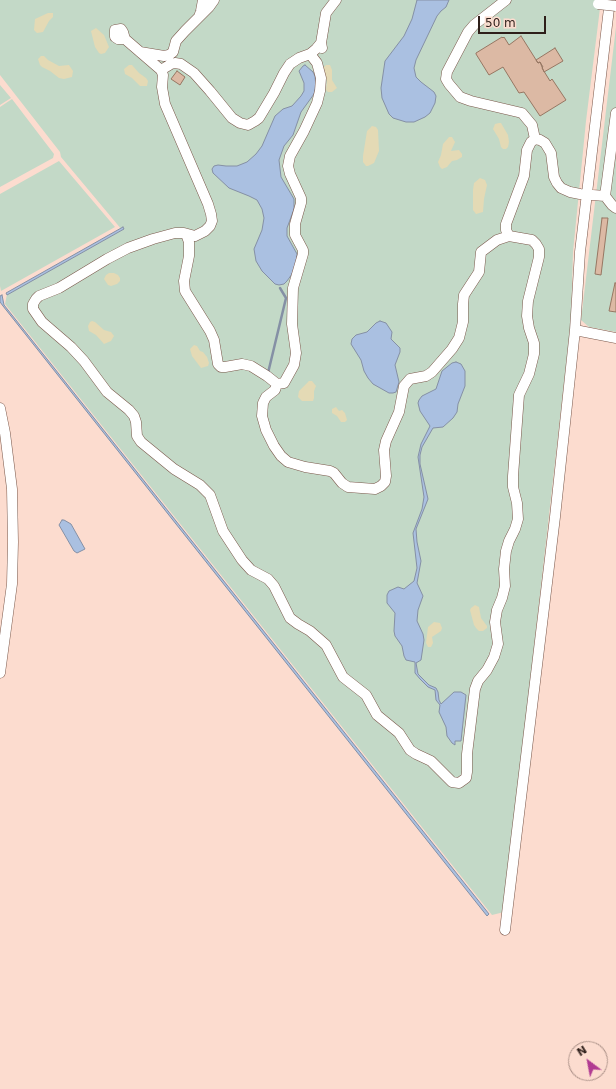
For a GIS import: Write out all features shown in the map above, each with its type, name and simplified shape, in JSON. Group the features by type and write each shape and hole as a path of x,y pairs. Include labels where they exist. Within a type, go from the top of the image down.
{"street":[{"path":"336,0 326,13 321,43 316,49 313,58 321,78 317,104 290,156 288,166 301,198 295,224 295,235 303,250 293,288 292,324 296,353 294,365 278,386 266,397 263,403 262,416 266,430 274,446 281,456 288,462 305,467 330,471 348,487 368,490 375,489 383,484 386,476 384,450 386,441 399,412 404,386 410,379 426,376 432,372 452,349 459,338 462,330 464,295 479,272 481,252 507,231 524,176 527,150 531,142 535,139"},
{"path":"506,0 474,25 447,72 446,78 460,97 470,101 522,113 532,125 535,139"},
{"path":"505,930 555,517 575,330 580,252 610,0"},
{"path":"596,2 616,6"},
{"path":"190,237 205,231 210,226 211,215 208,204 165,104 162,87 167,63 176,41 198,18 207,3"},
{"path":"125,39 140,52 167,63 181,64 194,73 232,118 240,123 248,125 259,118 290,64 299,58 313,58"},
{"path":"616,113 605,196 616,208"},
{"path":"535,139 545,143 551,153 554,176 561,188 570,192 605,196"},
{"path":"190,237 184,233 175,233 128,248 59,288 39,296 33,304 35,314 42,322 71,346 107,392 134,416 137,436 141,442 174,469 200,485 210,495 223,531 242,560 251,570 268,579 274,586 290,618 310,631 326,645 343,677 366,695 377,715 399,733 410,750 431,761 452,782 456,783 463,780 467,772 467,754 475,689 478,681 487,670 494,657 498,644 495,622 504,586 506,551 518,519 513,476 519,395 529,374 534,354 534,343 527,316 528,301 539,257 539,249 532,240 507,231"},
{"path":"190,237 189,256 184,286 189,299 210,331 214,340 216,362 221,367 242,364 251,366 268,376 278,386"},
{"path":"575,330 616,338"},
{"path":"0,408 5,433 12,489 13,542 12,584 4,620 0,673"}],"green space":[{"path":"0,0 601,0 586,121 573,252 571,321 504,912 492,915 5,304 7,294 122,230 61,157 60,152 0,75"},
{"path":"616,27 616,332 589,327 581,320"},
{"path":"0,85 11,98 0,105"},
{"path":"12,99 54,154 53,158 0,187 0,107"},
{"path":"59,161 115,227 1,291 0,194"}],"sand":[{"path":"48,13 53,13 53,17 43,32 37,33 34,30 35,19"},
{"path":"96,28 104,35 109,47 105,53 99,53 95,47 91,31"},
{"path":"41,56 44,56 59,66 69,65 73,71 72,77 64,79 59,78 42,67 38,59"},
{"path":"129,65 132,65 146,78 148,81 147,86 140,86 132,78 125,74 124,69"},
{"path":"326,65 330,65 332,70 332,80 337,88 332,92 328,92 326,90 327,81 323,68"},
{"path":"501,123 508,135 509,142 506,149 501,147 499,139 493,129 495,124"},
{"path":"372,126 376,127 378,130 379,151 374,163 366,166 363,162 363,156 367,131"},
{"path":"449,137 452,137 455,142 451,151 459,150 462,157 452,161 447,167 442,169 438,162 443,144"},
{"path":"480,178 485,180 487,185 483,212 476,214 473,210 473,190 474,183"},
{"path":"109,273 118,275 120,281 117,284 111,286 108,285 104,279"},
{"path":"92,321 104,330 111,332 114,336 111,341 104,344 96,335 89,331 88,326"},
{"path":"194,345 197,346 207,357 209,363 208,366 201,368 192,356 190,349"},
{"path":"309,381 312,381 316,386 313,401 302,401 298,397 299,391"},
{"path":"336,407 339,411 342,410 345,413 347,420 345,422 341,422 337,416 332,413 332,409"},
{"path":"475,605 479,607 481,618 487,626 487,628 483,631 479,631 474,625 470,610"},
{"path":"434,622 440,623 442,628 441,631 432,637 433,643 431,647 428,647 426,643 428,627"}],"water":[{"path":"417,0 449,0 446,7 437,16 416,60 414,68 416,77 434,92 436,96 435,103 430,113 425,117 414,122 406,122 393,118 389,114 382,98 381,88 385,61 404,36 412,19"},
{"path":"305,65 313,72 315,76 316,87 314,94 301,112 293,135 284,146 279,160 281,177 294,199 294,209 287,228 287,236 297,254 296,263 292,274 284,284 279,285 275,284 262,271 256,261 254,249 262,230 264,218 262,209 257,200 229,188 213,173 212,169 214,166 218,165 237,166 247,162 256,154 262,146 275,116 283,109 292,106 304,91 304,83 299,71"},
{"path":"123,227 124,229 7,295 6,293"},
{"path":"2,295 4,305 489,914 487,916 3,306 0,302 0,296"},
{"path":"380,321 386,323 392,332 391,339 400,348 395,365 399,382 396,392 393,393 389,393 373,384 364,371 361,360 351,344 352,339 356,335 367,332"},
{"path":"456,362 461,364 465,371 465,386 458,404 457,412 453,418 443,427 433,428 422,447 420,464 428,499 416,529 421,561 417,583 423,596 418,610 417,621 424,640 421,660 416,663 418,674 429,685 436,688 441,704 454,692 461,692 466,695 461,741 455,741 455,745 447,736 446,727 439,712 440,705 436,700 435,690 428,687 415,673 415,662 406,660 404,656 402,646 395,636 395,613 387,603 387,595 389,591 398,587 404,589 414,581 417,568 413,533 422,509 424,497 418,457 421,444 430,426 420,411 418,403 422,396 436,389 442,371 452,363"},
{"path":"62,520 71,524 85,549 77,553 74,551 59,525"}],"building":[{"path":"521,36 538,63 540,62 550,81 552,79 566,100 540,116 524,92 519,93 503,67 489,75 476,54 502,37 504,37 509,45"},
{"path":"555,48 563,61 544,72 540,62 538,63 536,60"},
{"path":"177,71 185,77 180,85 171,79"},
{"path":"602,218 608,218 601,275 595,274"},
{"path":"616,283 616,312 609,311"}],"waterway":[{"path":"268,373 286,298 280,288"}]}
